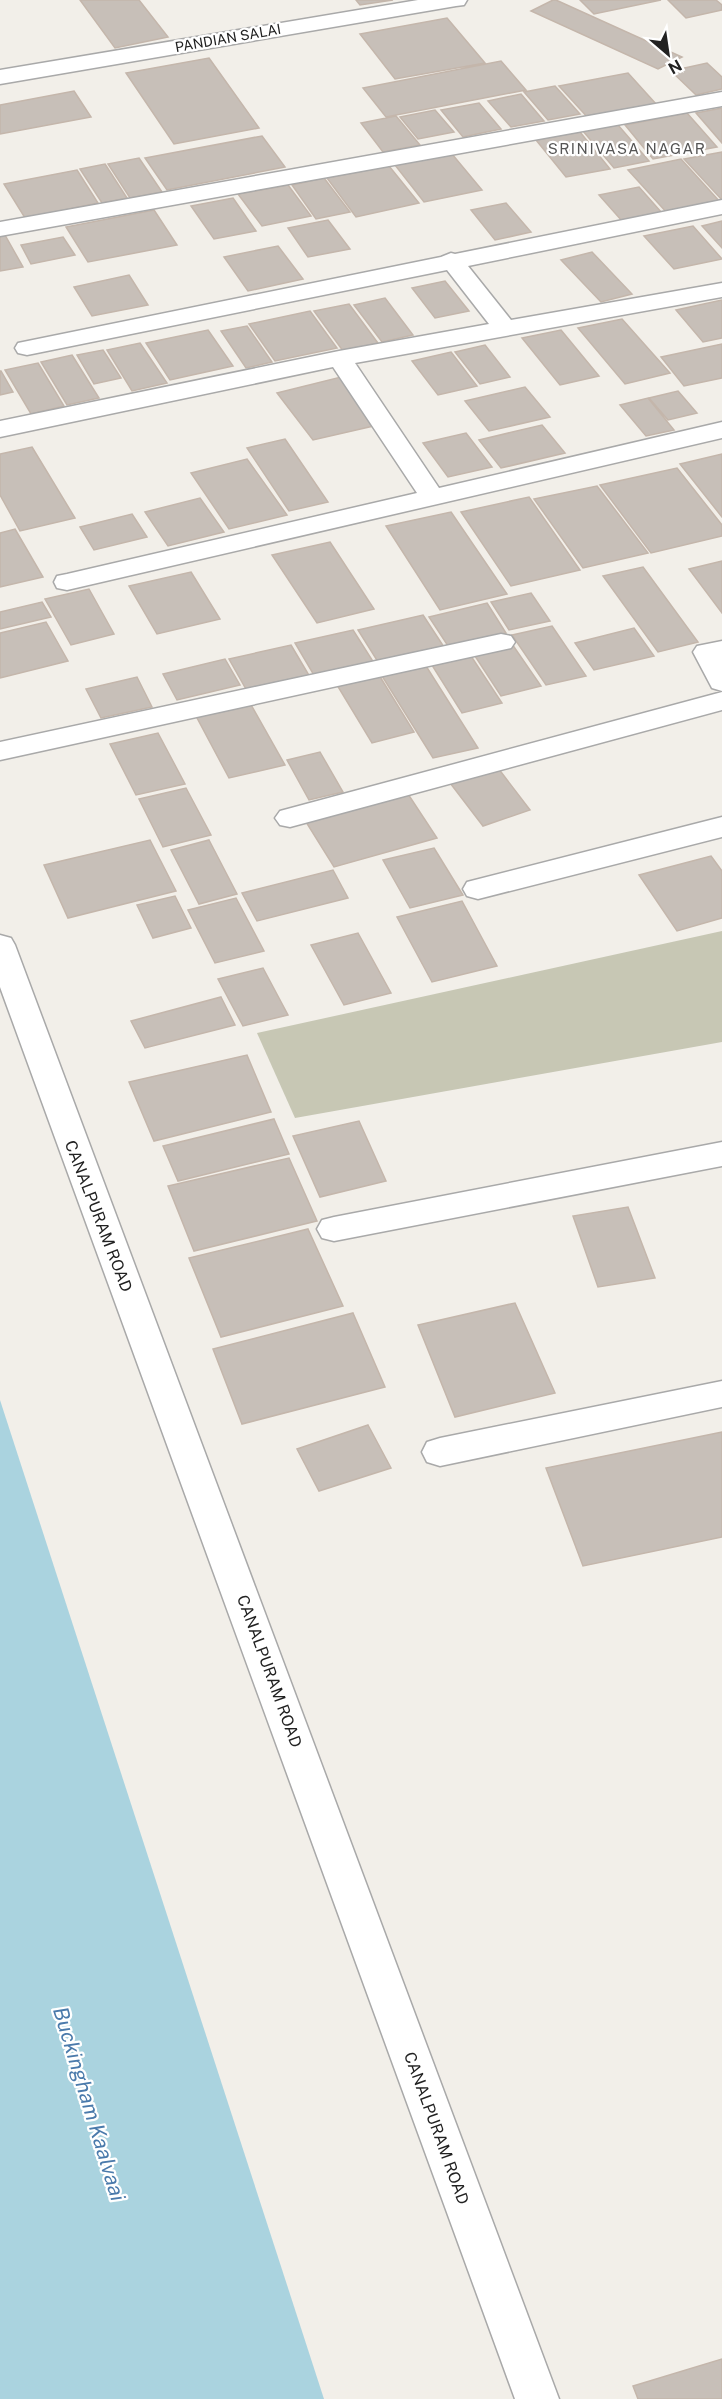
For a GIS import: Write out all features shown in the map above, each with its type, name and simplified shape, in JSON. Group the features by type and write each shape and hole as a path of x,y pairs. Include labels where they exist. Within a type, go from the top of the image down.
{"street":[{"name":"PANDIAN SALAI","path":"0,77 456,0"},
{"path":"0,229 722,99"},
{"path":"27,348 451,260 722,207"},
{"path":"451,260 505,328"},
{"path":"0,429 339,358 722,290"},
{"path":"339,358 432,496"},
{"path":"67,582 722,430"},
{"path":"0,751 501,642"},
{"path":"722,649 707,652 722,682"},
{"path":"290,818 722,701"},
{"path":"478,890 722,827"},
{"name":"CANALPURAM ROAD","path":"0,945 537,2399"},
{"path":"334,1228 722,1154"},
{"path":"441,1452 722,1394"}],"shaded area":[{"path":"722,931 722,1042 295,1118 257,1033"}],"water":[{"name":"Buckingham Kaalvaai","path":"0,1400 324,2399 0,2399"}],"building":[{"path":"80,0 139,0 168,37 115,48"},
{"path":"356,0 393,0 360,5"},
{"path":"553,0 682,57 658,69 531,11"},
{"path":"580,0 661,0 594,14"},
{"path":"668,0 716,0 722,5 722,10 686,18"},
{"path":"447,18 485,63 395,79 360,34"},
{"path":"209,58 259,128 174,144 126,73"},
{"path":"501,61 526,90 386,117 363,88"},
{"path":"707,63 722,77 722,89 696,95 671,71"},
{"path":"628,73 657,105 589,119 559,86"},
{"path":"555,86 580,114 548,120 524,92"},
{"path":"74,91 91,117 0,134 0,105"},
{"path":"521,94 544,121 511,127 488,101"},
{"path":"479,103 501,129 463,137 441,110"},
{"path":"722,108 722,143 696,113"},
{"path":"435,110 454,132 418,139 400,117"},
{"path":"687,113 717,147 653,159 625,125"},
{"path":"396,116 420,145 383,152 361,123"},
{"path":"618,125 649,161 614,168 583,131"},
{"path":"580,132 610,169 566,177 536,140"},
{"path":"262,136 285,167 167,190 145,158"},
{"path":"722,152 722,200 684,159"},
{"path":"452,154 482,190 424,202 395,165"},
{"path":"139,158 162,192 130,198 108,164"},
{"path":"681,159 721,203 668,214 628,170"},
{"path":"105,164 127,198 102,203 80,169"},
{"path":"389,166 419,203 356,217 327,178"},
{"path":"77,170 98,203 25,218 4,184"},
{"path":"324,178 350,212 316,219 292,185"},
{"path":"288,185 311,216 262,226 238,194"},
{"path":"639,187 662,213 622,221 599,195"},
{"path":"233,198 256,231 214,239 191,206"},
{"path":"506,203 531,232 495,240 471,210"},
{"path":"154,210 177,245 88,262 66,227"},
{"path":"328,220 350,249 308,257 288,228"},
{"path":"722,221 722,248 702,226"},
{"path":"693,226 722,259 674,269 644,236"},
{"path":"5,235 23,267 0,271 0,236"},
{"path":"63,237 75,255 31,264 21,245"},
{"path":"278,246 303,279 248,291 224,257"},
{"path":"592,252 632,294 601,302 561,260"},
{"path":"129,275 148,305 92,316 74,287"},
{"path":"445,281 469,311 435,318 412,288"},
{"path":"385,298 413,335 382,342 354,305"},
{"path":"722,300 722,338 703,342 676,310"},
{"path":"349,304 378,343 343,351 314,311"},
{"path":"310,311 337,348 275,361 249,324"},
{"path":"622,319 670,373 625,384 578,328"},
{"path":"247,326 272,362 246,368 221,331"},
{"path":"208,330 233,366 170,380 146,343"},
{"path":"561,330 599,376 560,385 522,338"},
{"path":"140,343 167,383 132,391 107,350"},
{"path":"722,344 722,378 684,386 661,357"},
{"path":"485,345 510,377 480,384 455,352"},
{"path":"103,350 121,378 94,384 77,355"},
{"path":"451,352 477,386 438,395 412,361"},
{"path":"72,355 99,398 67,405 41,362"},
{"path":"38,363 64,406 31,414 5,370"},
{"path":"1,371 13,392 0,395"},
{"path":"341,377 378,425 313,440 277,393"},
{"path":"525,387 550,417 489,431 465,401"},
{"path":"678,391 697,413 668,420 649,398"},
{"path":"648,398 674,430 646,436 620,405"},
{"path":"542,425 565,453 501,468 479,440"},
{"path":"466,433 492,467 448,477 423,443"},
{"path":"285,439 328,502 289,511 247,448"},
{"path":"32,447 75,518 20,531 0,495 0,454"},
{"path":"722,454 722,517 680,464"},
{"path":"247,459 287,515 229,529 191,473"},
{"path":"677,468 722,525 722,536 651,553 600,485"},
{"path":"597,486 648,553 583,568 534,499"},
{"path":"529,497 580,570 511,586 461,512"},
{"path":"200,498 224,532 168,546 145,512"},
{"path":"451,512 507,594 440,610 386,526"},
{"path":"132,514 147,537 94,550 80,527"},
{"path":"15,529 43,577 0,587 0,533"},
{"path":"330,542 374,609 317,623 272,555"},
{"path":"722,561 722,613 689,569"},
{"path":"643,567 698,642 658,652 603,576"},
{"path":"191,572 220,619 157,634 129,586"},
{"path":"89,589 114,634 71,645 45,599"},
{"path":"531,593 550,621 509,630 491,602"},
{"path":"42,602 51,617 0,629 0,612"},
{"path":"487,603 506,633 448,646 429,617"},
{"path":"423,615 444,647 378,662 358,630"},
{"path":"46,622 68,661 0,678 0,633"},
{"path":"552,626 586,676 546,685 512,635"},
{"path":"634,628 654,656 594,670 575,643"},
{"path":"353,630 374,663 315,677 295,643"},
{"path":"512,644 541,686 501,696 473,653"},
{"path":"291,645 310,677 247,691 229,659"},
{"path":"469,653 502,703 462,713 430,662"},
{"path":"225,659 240,685 177,700 163,674"},
{"path":"426,666 478,748 433,758 382,676"},
{"path":"379,675 414,732 372,743 337,685"},
{"path":"137,677 152,707 101,718 86,689"},
{"path":"250,703 285,765 229,778 196,716"},
{"path":"158,733 185,784 136,795 110,744"},
{"path":"320,752 343,792 309,800 287,760"},
{"path":"498,768 530,810 483,826 450,783"},
{"path":"186,788 211,835 163,847 139,799"},
{"path":"408,794 437,838 334,867 306,822"},
{"path":"150,840 176,891 68,918 44,865"},
{"path":"209,840 237,894 199,904 171,850"},
{"path":"434,848 463,895 410,908 383,860"},
{"path":"711,856 722,871 722,918 677,931 639,875"},
{"path":"333,870 348,898 257,921 242,893"},
{"path":"175,896 191,928 153,938 137,905"},
{"path":"236,898 264,951 215,963 188,910"},
{"path":"462,901 497,966 432,982 397,917"},
{"path":"358,933 391,993 344,1005 311,945"},
{"path":"263,968 288,1015 243,1026 218,979"},
{"path":"221,997 235,1025 145,1048 131,1021"},
{"path":"247,1055 271,1112 154,1141 129,1082"},
{"path":"274,1119 289,1154 178,1181 163,1146"},
{"path":"359,1121 386,1181 320,1197 293,1136"},
{"path":"289,1158 317,1221 194,1251 168,1186"},
{"path":"628,1207 655,1278 598,1287 573,1216"},
{"path":"308,1229 343,1306 221,1337 189,1258"},
{"path":"515,1303 555,1393 455,1417 418,1325"},
{"path":"353,1313 385,1387 242,1424 213,1349"},
{"path":"368,1425 391,1468 319,1491 297,1449"},
{"path":"722,1432 722,1537 583,1566 546,1468"},
{"path":"722,2359 722,2399 638,2399 633,2386"}],"district":[{"name":"SRINIVASA NAGAR","path":"627,149"}]}
